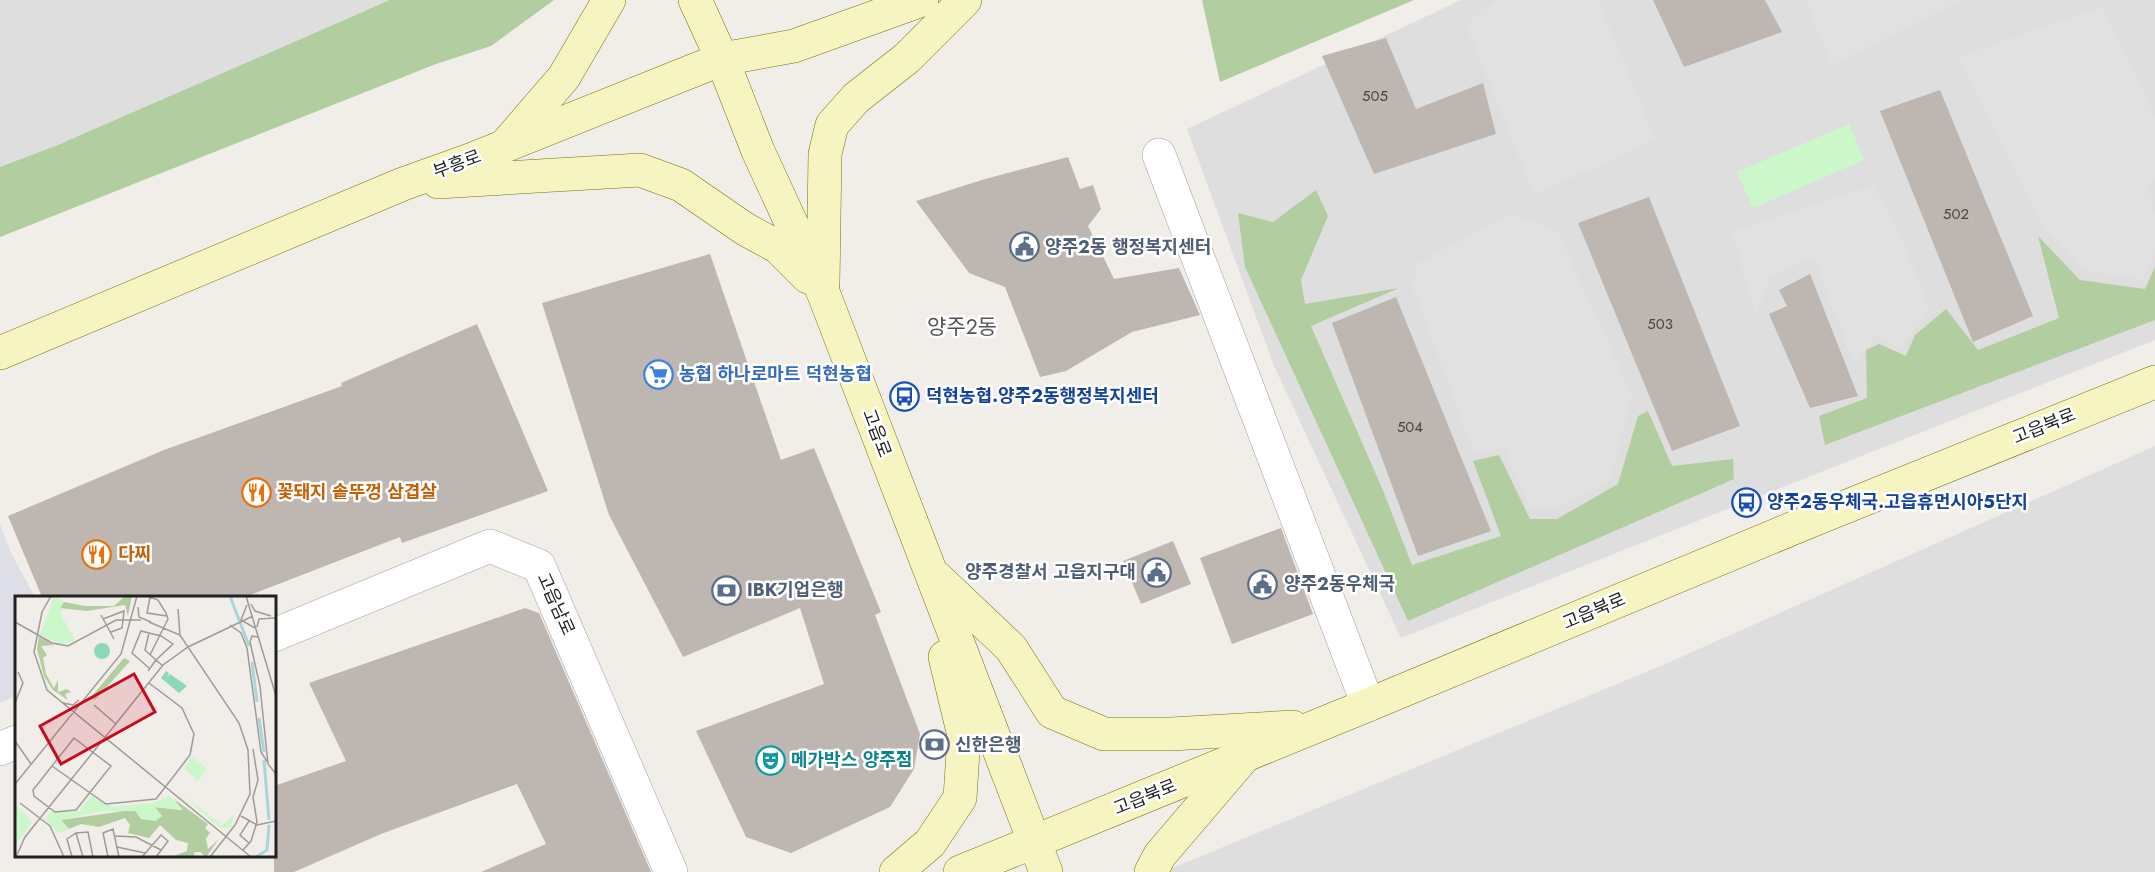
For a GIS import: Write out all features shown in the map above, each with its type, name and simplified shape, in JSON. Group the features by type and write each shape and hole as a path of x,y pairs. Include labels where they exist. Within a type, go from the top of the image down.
{"street":[{"path":"505,146 564,76 609,0"},
{"name":"고읍로","path":"695,0 723,59 758,151 823,292 1046,872"},
{"name":"부흥로","path":"0,353 403,184 723,59 794,46 922,0"},
{"path":"823,292 825,154 832,125 856,98 907,57 965,0"},
{"path":"1159,155 1368,705"},
{"path":"403,184 639,170 681,185 745,229 778,247 823,292"},
{"name":"고읍북로","path":"1034,842 1797,526 2155,382"},
{"path":"896,872 930,843 960,798 964,736 916,533"},
{"name":"고읍남로","path":"276,634 490,546 539,566 671,872"},
{"path":"931,572 1011,648 1052,712 1104,734 1171,734 1319,725"},
{"path":"0,749 15,742"},
{"path":"1151,872 1160,855 1245,756"},
{"path":"960,872 1034,842"}],"shaded area":[{"path":"0,0 462,0 0,181"},
{"path":"1461,0 2155,0 2155,340 1401,638 1274,366 1187,129"},
{"path":"1495,0 1598,0 1656,140 1534,195 1466,25"},
{"path":"1806,0 1961,0 1831,65"},
{"path":"2103,7 2155,117 2155,178 2149,187 2155,215 2155,253 2142,280 2084,271 2043,228 1957,57"},
{"path":"1873,186 1898,229 1930,309 1900,348 1875,336 1854,365 1814,257 1769,278 1756,317 1732,231"},
{"path":"1512,214 1557,231 1632,394 1611,479 1555,510 1530,507 1504,448 1475,455 1413,288 1418,263"},
{"path":"2155,446 2155,872 1163,872 1663,665"},
{"path":"0,524 11,553 34,596 15,596 15,696 0,703"}],"green space":[{"path":"390,0 554,0 491,46 436,64 0,237 0,167 58,145"},
{"path":"1202,0 1414,0 1220,82"},
{"path":"1849,124 1864,160 1753,208 1737,172"},
{"path":"1316,190 1328,216 1301,280 1305,304 1399,288 1311,326 1382,488 1412,565 1501,536 1473,461 1499,455 1530,519 1557,519 1618,484 1638,416 1648,411 1672,466 1733,459 1734,479 1408,621 1245,267 1238,213 1273,222"},
{"path":"2038,236 2080,280 2145,289 2155,267 2155,320 1825,445 1819,416 1867,398 1866,350 1879,344 1906,356 1915,335 1946,309 1978,350 2059,318"}],"building":[{"path":"1653,0 1765,0 1782,32 1684,67"},
{"path":"1386,38 1416,109 1483,83 1496,134 1374,174 1322,56"},
{"path":"1940,90 2033,316 1973,342 1880,111"},
{"name":"양주2동 행정복지센터","path":"1068,157 1080,189 1093,185 1101,209 1088,226 1114,279 1179,268 1200,315 1132,332 1066,371 1040,377 1005,287 969,273 916,201 985,179"},
{"path":"1649,197 1740,426 1672,451 1578,223"},
{"path":"710,254 781,460 814,448 881,612 875,615 920,734 914,769 890,807 791,853 746,837 696,731 824,684 800,608 683,657 609,515 542,303"},
{"path":"1810,274 1858,396 1810,408 1769,314 1787,306 1779,290"},
{"path":"1396,297 1491,531 1418,556 1332,323"},
{"path":"477,324 548,491 402,543 400,537 248,596 42,596 8,516 164,450 342,386 341,383"},
{"name":"양주2동우체국","path":"1281,528 1313,614 1232,644 1200,558"},
{"name":"양주경찰서 고읍지구대","path":"1173,541 1191,584 1141,604 1123,561"},
{"path":"525,608 539,613 651,872 481,872 546,844 517,784 381,834 294,872 274,872 276,785 346,761 309,683"}],"place":[{"name":"양주2동 행정복지센터","path":"1024,247"},
{"name":"농협 하나로마트 덕현농협","path":"658,374"},
{"name":"덕현농협.양주2동행정복지센터","path":"905,396"},
{"name":"꽃돼지 솥뚜껑 삼겹살","path":"256,492"},
{"name":"양주2동우체국.고읍휴먼시아5단지","path":"1746,502"},
{"name":"다찌","path":"97,554"},
{"name":"양주경찰서 고읍지구대","path":"1157,572"},
{"name":"양주2동우체국","path":"1263,584"},
{"name":"IBK기업은행","path":"726,590"},
{"name":"신한은행","path":"934,745"},
{"name":"메가박스 양주점","path":"770,760"}],"district":[{"name":"양주2동","path":"962,327"}]}
